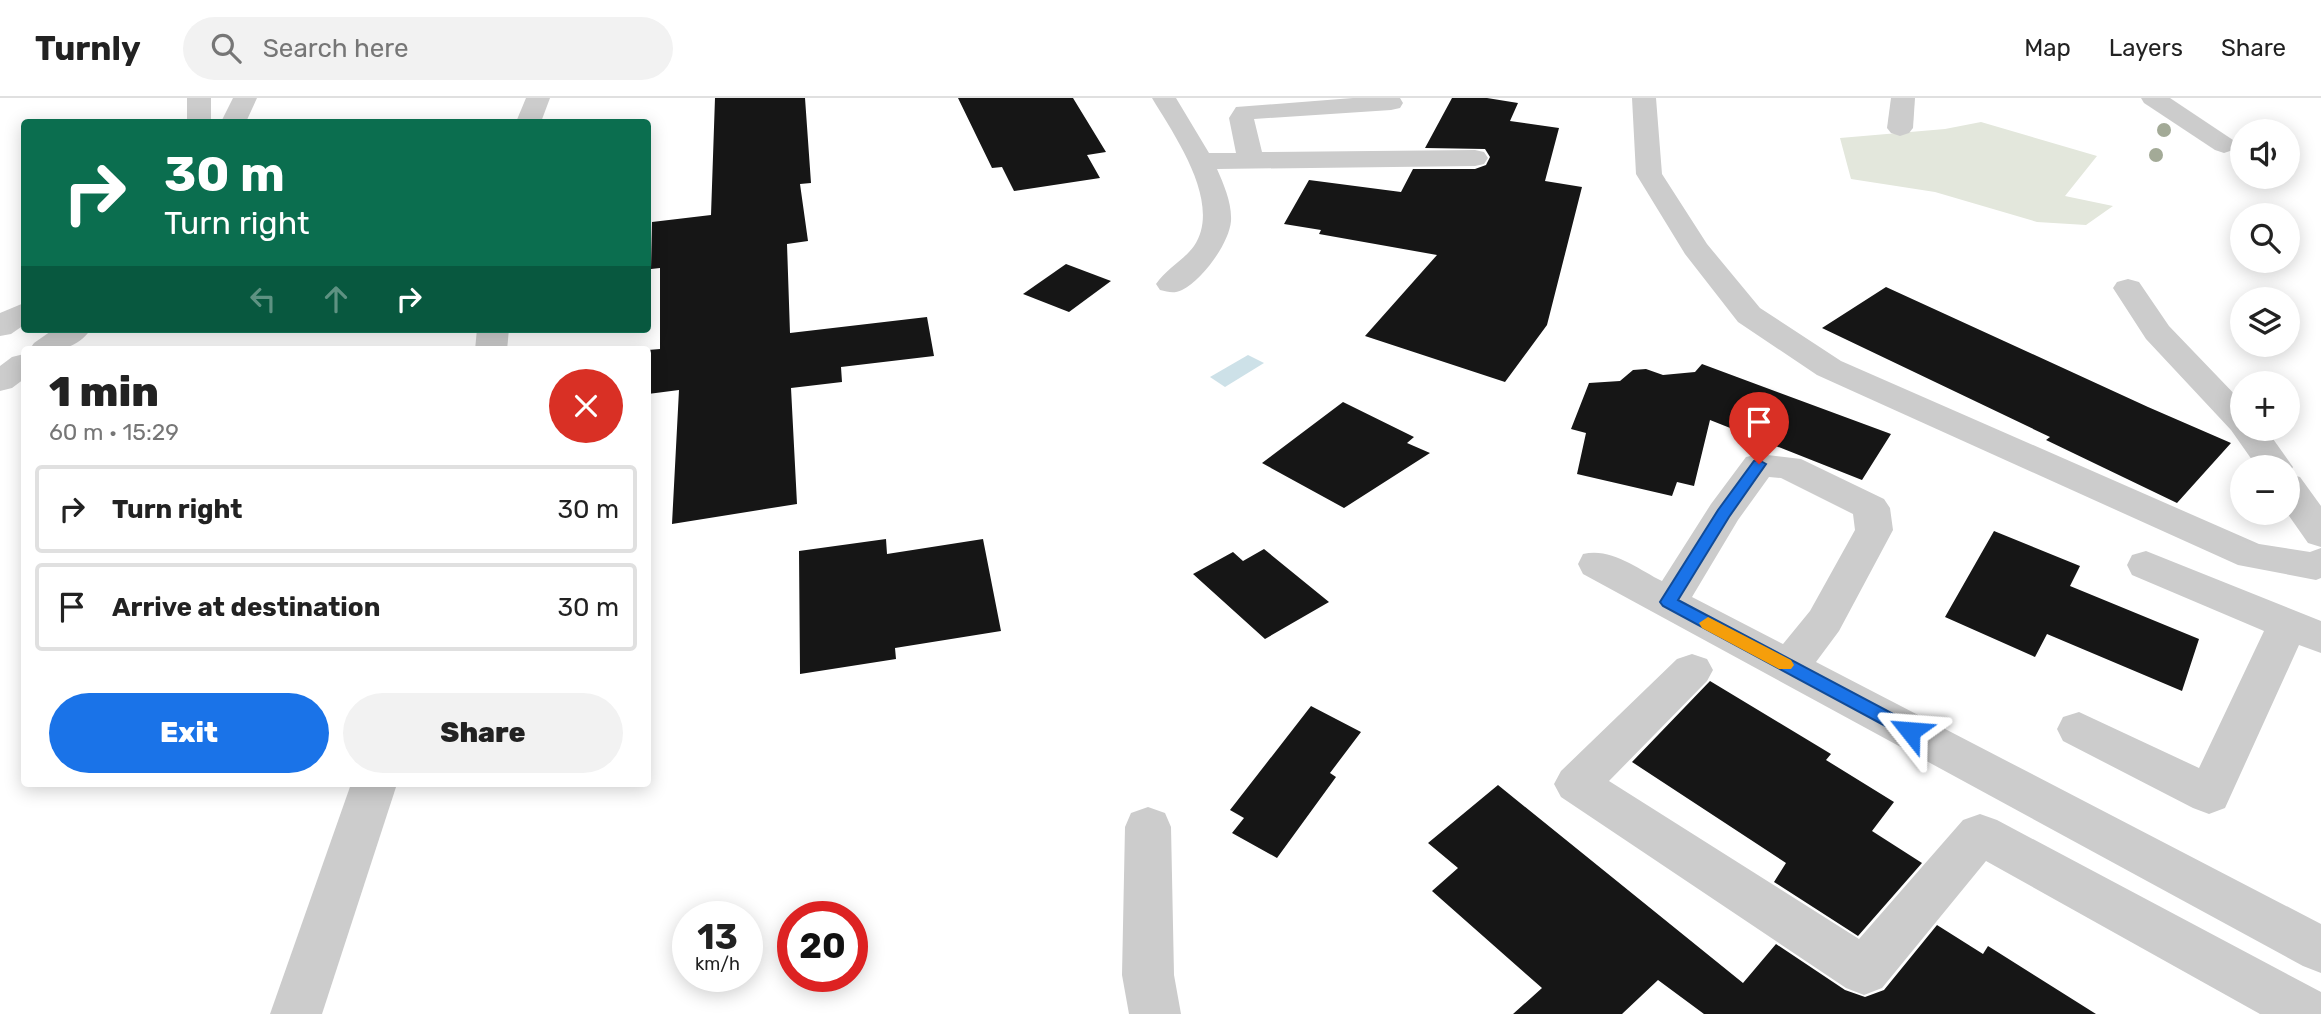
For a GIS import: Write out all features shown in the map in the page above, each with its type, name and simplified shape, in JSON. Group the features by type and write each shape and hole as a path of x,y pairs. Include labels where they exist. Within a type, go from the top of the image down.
{"street":[{"path":"199,98 199,119"},
{"path":"235,119 245,98"},
{"path":"530,119 538,98"},
{"path":"1164,98 1206,169 1217,214 1214,234 1193,265 1171,285"},
{"path":"1644,98 1649,174 1695,248 1749,315 1829,368 2252,556 2316,566 2321,562"},
{"path":"1900,128 1903,98"},
{"path":"2154,98 2224,145"},
{"path":"1251,161 1241,118 1245,112 1391,103"},
{"path":"1201,162 1475,158"},
{"path":"2128,288 2157,332 2230,409"},
{"path":"0,327 21,314"},
{"path":"51,346 69,333"},
{"path":"0,381 21,366"},
{"path":"1669,602 1724,513 1759,464 1788,467 1871,508 1874,530 1825,621 1789,667"},
{"path":"2300,504 2321,534"},
{"path":"1597,564 2321,950"},
{"path":"2079,729 2209,795 2305,631 2146,565"},
{"path":"1692,670 1577,784 1864,971 1980,834 2310,1014"},
{"path":"296,1014 373,787"},
{"path":"1148,827 1148,975 1155,1014"}],"shaded area":[{"path":"1981,122 2097,156 2065,196 2113,206 2086,225 2037,222 1935,192 1851,179 1840,138 1945,129"},
{"path":"1248,355 1264,363 1225,387 1210,377"}],"building":[{"path":"715,98 805,98 811,183 800,184 808,241 787,244 790,333 927,317 934,356 841,367 842,382 791,388 797,504 672,524 679,390 651,394 651,350 660,349 660,268 651,269 652,222 711,215"},
{"path":"958,98 1073,98 1106,152 1087,155 1100,178 1014,191 1002,167 992,168"},
{"path":"1452,98 1487,98 1518,103 1510,121 1559,128 1545,181 1582,187 1547,325 1505,382 1365,336 1437,255 1319,234 1321,230 1284,224 1309,180 1401,192 1413,169 1475,169 1486,165 1490,157 1485,149 1425,148"},
{"path":"1066,264 1111,281 1069,312 1023,294"},
{"path":"1886,287 2231,443 2177,503 2046,440 2050,437 1822,328"},
{"path":"1702,364 1891,434 1862,480 1710,420 1694,486 1677,482 1672,496 1577,474 1586,433 1571,429 1589,383 1620,381 1633,370 1646,369 1663,375 1695,372"},
{"path":"1343,402 1414,437 1407,443 1430,453 1344,508 1262,463"},
{"path":"1994,531 2080,566 2070,586 2199,639 2182,691 2047,634 2035,657 1945,617"},
{"path":"886,539 887,554 983,539 1001,631 895,648 896,659 800,674 799,551"},
{"path":"1264,549 1329,602 1265,639 1193,574 1233,552 1243,561"},
{"path":"1710,681 1831,754 1826,760 1894,802 1872,831 1922,863 1858,936 1774,882 1786,863 1632,762"},
{"path":"1311,706 1361,732 1330,773 1336,777 1277,858 1232,833 1244,818 1230,810"},
{"path":"1498,785 1743,983 1776,944 1845,990 1865,997 1884,990 1937,925 1983,954 1988,946 2096,1014 1704,1014 1658,980 1622,1014 1513,1014 1542,988 1432,891 1458,868 1428,843"}],"slow traffic":[{"path":"1708,623 1785,665"}],"route":[{"path":"1759,464 1724,513 1669,602 1910,731"}]}
